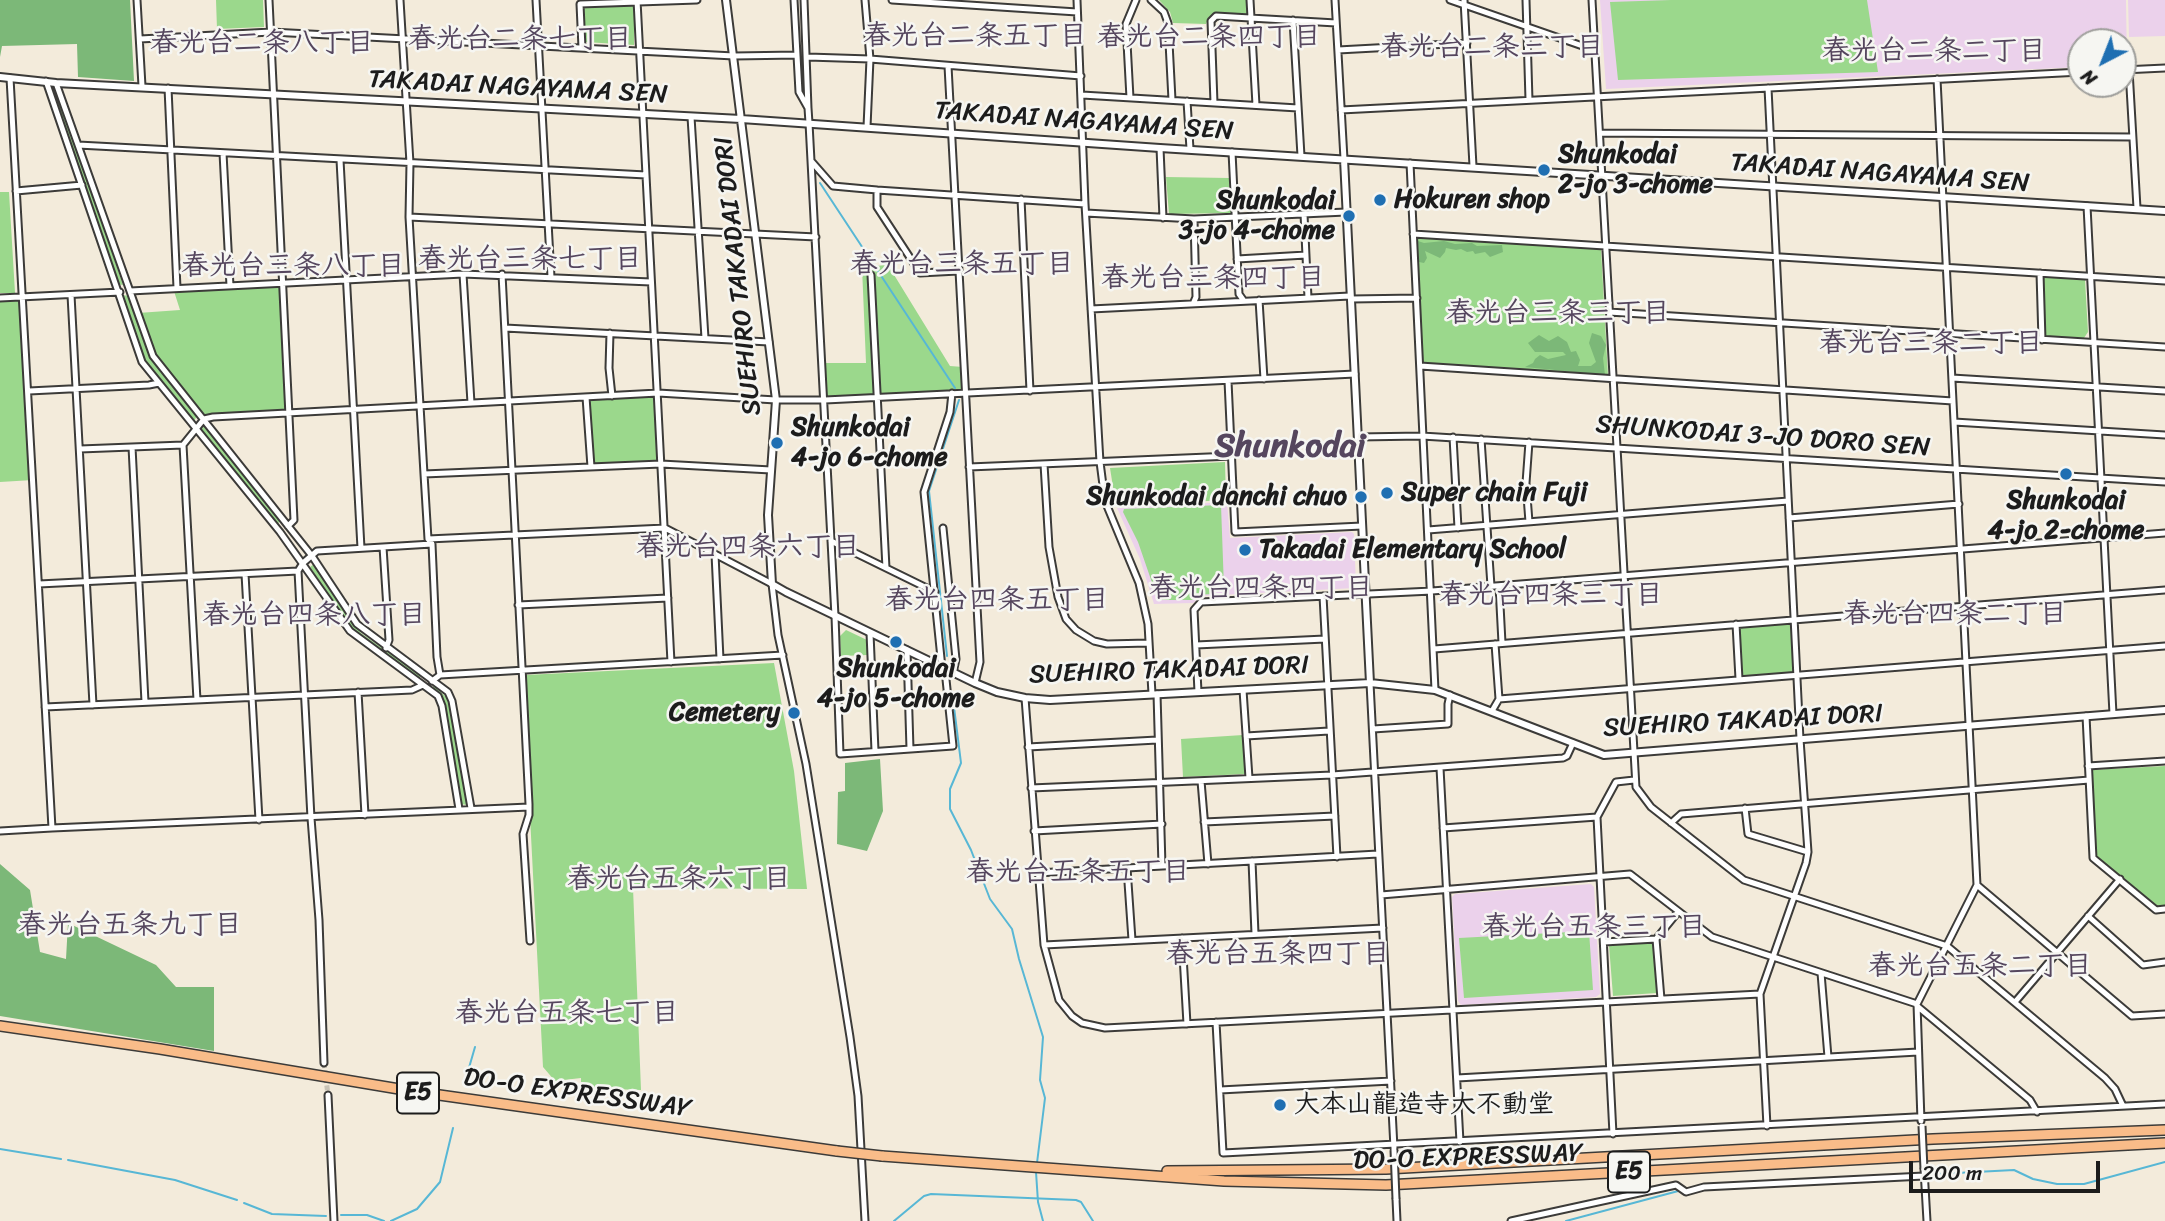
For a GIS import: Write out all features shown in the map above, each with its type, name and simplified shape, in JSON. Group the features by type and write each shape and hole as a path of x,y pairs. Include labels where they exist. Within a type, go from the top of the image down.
{"highway":[{"name":"DO-O EXPRESSWAY","path":"0,1026 160,1049 461,1099 837,1151 1237,1181 1386,1185 2165,1143"},
{"name":"DO-O EXPRESSWAY","path":"1109,1172 1386,1169 1906,1140 2165,1130"}],"street":[{"path":"137,0 142,86"},
{"path":"269,0 294,520 280,532"},
{"path":"400,0 424,474 440,674"},
{"path":"536,0 551,277"},
{"path":"582,48 580,4 697,0"},
{"name":"SUEHIRO TAKADAI DORI","path":"726,0 776,400 768,515 772,584 835,616 975,683 1025,698 1050,700 1370,683 1435,690 1604,755 2165,710"},
{"path":"794,0 799,92 808,108"},
{"path":"804,0 840,754 953,746 947,670 924,492 950,412 951,393"},
{"path":"865,0 870,60 867,127"},
{"path":"892,0 1077,12"},
{"path":"1077,0 1094,387 1100,462 1105,500 1114,528 1139,583 1148,624 1155,694 1162,866"},
{"path":"1130,98 1126,24 1136,0"},
{"path":"1151,0 1164,12 1168,23 1172,100"},
{"path":"1250,0 1256,105"},
{"path":"1335,0 1397,1221"},
{"path":"1450,0 1594,50"},
{"path":"1526,0 1529,100"},
{"path":"1592,0 1636,787 1651,807 1744,880 1947,946 2105,1079 2115,1089 2123,1106"},
{"path":"637,1 671,662"},
{"path":"1465,3 1473,166"},
{"path":"1214,103 1211,21 1216,16 1336,23"},
{"path":"1293,20 1301,156"},
{"path":"140,39 271,32 734,56 797,55"},
{"path":"1338,50 1466,44"},
{"path":"808,57 1081,76"},
{"path":"948,66 980,662 975,683"},
{"path":"2137,69 2165,68"},
{"path":"1341,110 2067,73"},
{"name":"TAKADAI NAGAYAMA SEN","path":"0,77 56,83 741,118 1160,148 2165,211"},
{"path":"10,78 51,828"},
{"path":"1927,1221 1917,1005 1977,886 1937,79"},
{"path":"46,82 142,362 280,532 358,639 438,696 442,706 459,809"},
{"path":"56,83 153,356 312,556 357,624 448,692 452,701 471,808"},
{"path":"167,88 177,288"},
{"path":"1767,1126 1760,994 1808,852 1768,88"},
{"path":"1082,95 1298,108"},
{"path":"2129,98 2137,208"},
{"path":"1188,101 1190,149"},
{"path":"691,117 705,338"},
{"path":"1600,133 2132,137"},
{"path":"78,145 646,175"},
{"path":"1160,148 1163,218"},
{"path":"1232,152 1239,294 1244,301"},
{"path":"223,153 230,286"},
{"path":"340,160 361,548"},
{"path":"811,161 832,186 1085,204"},
{"path":"1410,163 1435,690"},
{"path":"16,191 82,185"},
{"path":"877,190 877,207 920,273 958,271"},
{"path":"1021,199 1030,391"},
{"path":"2087,206 2113,714"},
{"path":"1086,213 1194,219 1346,212"},
{"path":"1304,214 1308,298"},
{"path":"409,217 816,237"},
{"path":"1193,304 1196,297 1194,219"},
{"path":"1413,234 2165,281"},
{"path":"1237,259 1306,256"},
{"path":"2040,273 2042,340"},
{"path":"0,298 463,274 651,282"},
{"path":"463,274 471,403"},
{"path":"502,274 529,807 523,834 530,941"},
{"path":"871,275 886,568"},
{"path":"71,295 93,705"},
{"path":"1091,309 1308,298 1417,298"},
{"path":"1259,300 1264,379"},
{"path":"1609,312 2165,347"},
{"path":"505,328 769,342"},
{"path":"610,333 612,396"},
{"path":"1420,366 1953,401"},
{"path":"197,700 183,445 204,419 658,393 825,400 1355,374"},
{"path":"1952,378 2165,391"},
{"path":"1228,381 1235,532 1362,526"},
{"path":"29,391 159,383"},
{"path":"586,397 591,467"},
{"path":"1954,422 2165,435"},
{"name":"SHUNKODAI 3-JO DORO SEN","path":"1357,437 1453,437 2165,482"},
{"path":"1453,437 1458,528"},
{"path":"1481,439 1491,586"},
{"path":"1528,442 1526,483 1529,522"},
{"path":"80,449 183,445"},
{"path":"132,447 145,702"},
{"path":"969,467 1231,456"},
{"path":"424,474 662,464 771,470"},
{"path":"1044,464 1049,547 1058,597 1066,619 1076,630 1094,641 1107,644 1148,643"},
{"path":"1428,530 1788,501"},
{"path":"1789,518 1959,504"},
{"path":"324,1063 319,920 298,571 303,563 317,551 515,535 665,528 772,584 783,655 806,764 850,1037 858,1096 865,1221"},
{"path":"943,528 956,659 947,670"},
{"path":"1198,692 1194,610 1201,602 1432,591 2165,533"},
{"path":"831,541 935,592"},
{"path":"383,547 389,640 386,648"},
{"path":"715,554 720,659"},
{"path":"38,584 298,571"},
{"path":"245,573 259,820"},
{"path":"1492,711 1499,699 1499,586"},
{"path":"1434,649 2165,590"},
{"path":"1323,596 1337,857"},
{"path":"518,606 668,598"},
{"path":"1736,624 1739,680"},
{"path":"870,633 875,751"},
{"path":"1196,645 1325,639"},
{"path":"1499,699 2165,646"},
{"path":"907,650 910,749"},
{"path":"45,707 412,690 433,681 440,674 783,655"},
{"path":"1243,690 1249,778"},
{"path":"358,692 365,815"},
{"path":"1373,729 1448,724 1450,695"},
{"path":"1025,698 1044,945 1059,999 1072,1016 1082,1023 1105,1028 1760,994"},
{"path":"2086,716 2093,858 2156,910 2165,909"},
{"path":"1246,736 1329,731"},
{"path":"1028,747 1157,740"},
{"path":"1031,788 1332,775 1563,758 1567,756 1573,743"},
{"path":"2088,766 2165,761"},
{"path":"1440,768 1460,1142"},
{"path":"1613,1134 1597,817 1616,782 1634,779"},
{"path":"1671,823 1681,814 2089,780"},
{"path":"1201,781 1208,864"},
{"path":"0,831 529,807"},
{"path":"1745,808 1748,834 1808,852"},
{"path":"1204,822 1335,816"},
{"path":"1443,828 1597,817"},
{"path":"1034,831 1162,824"},
{"path":"1037,873 1378,854"},
{"path":"1252,861 1255,934"},
{"path":"1127,868 1132,940"},
{"path":"1381,895 1630,874 1712,937 1917,1005 2030,1100 2037,1112"},
{"path":"2015,1002 2120,879"},
{"path":"1977,886 2132,1016 2165,1014"},
{"path":"1661,999 1657,939 1678,912"},
{"path":"2088,916 2143,965 2165,962"},
{"path":"1044,945 1383,928"},
{"path":"1182,938 1187,1024"},
{"path":"1604,942 1657,939"},
{"path":"1821,973 1828,1057"},
{"path":"1216,1022 1223,1153 1394,1148 1460,1142 2165,1104"},
{"path":"1457,1078 1918,1052"},
{"path":"1220,1090 1391,1081"},
{"path":"328,1095 334,1221"},
{"path":"1511,1221 1676,1185 1682,1190 1924,1176"}],"shaded area":[{"path":"1600,0 2126,0 2126,28 2067,28 2067,68 1606,89"},
{"path":"2128,0 2165,0 2165,36 2137,37 2137,28 2129,28"},
{"name":"Takadai Elementary School","path":"1227,502 1230,538 1352,532 1355,588 1202,596 1193,603 1154,604 1140,559 1117,508"},
{"path":"1591,884 1594,887 1600,994 1596,997 1461,1005 1458,1001 1452,897 1455,894"}],"green space":[{"path":"0,0 130,0 134,81 78,77 77,44 2,46 0,57"},
{"path":"216,0 263,0 264,27 217,29"},
{"path":"1159,0 1246,0 1247,14 1218,12 1209,17 1206,24 1173,23 1170,12"},
{"path":"1867,0 1878,72 1618,80 1610,2"},
{"path":"634,6 634,45 585,42 584,7"},
{"path":"49,86 56,87 123,285 117,284"},
{"path":"1166,177 1229,178 1231,213 1169,214"},
{"path":"0,192 9,192 15,293 0,293"},
{"path":"1415,237 1601,249 1608,376 1422,364"},
{"path":"1418,241 1472,243 1477,246 1502,245 1503,252 1490,257 1485,252 1475,254 1473,251 1446,248 1440,258 1425,251 1427,258 1424,263 1419,262"},
{"path":"888,265 950,366 963,367 966,393 825,400 822,363 866,363 862,267"},
{"path":"2043,277 2085,280 2088,332 2084,338 2045,337"},
{"path":"283,284 290,413 204,419 153,356 138,313 180,310 173,288"},
{"path":"122,295 129,296 151,357 197,416 194,421 144,360"},
{"path":"23,297 33,480 0,482 0,298"},
{"path":"1592,333 1601,336 1606,345 1603,358 1605,375 1525,367 1540,355 1548,359 1566,355 1563,352 1535,352 1528,343 1539,335 1549,341 1558,336 1567,342 1571,352 1576,351 1580,360 1578,366 1591,366 1596,362 1589,343"},
{"path":"658,393 661,464 591,467 586,397"},
{"path":"204,425 280,520 278,524 201,430"},
{"path":"1225,462 1226,500 1116,506 1110,468"},
{"path":"1221,505 1224,588 1214,589 1214,594 1195,595 1195,600 1158,600 1124,509"},
{"path":"314,564 361,633 420,675 420,679 357,637 310,567"},
{"path":"1791,623 1793,673 1742,676 1738,627"},
{"path":"846,630 867,640 867,655 841,656 840,636"},
{"path":"774,663 794,771 807,889 633,888 641,1090 581,1088 581,1078 555,1081 543,1067 525,675"},
{"path":"434,685 449,700 467,805 461,804 444,702"},
{"path":"1243,735 1245,774 1183,777 1181,739"},
{"path":"880,759 883,811 867,851 837,844 838,792 845,791 845,763"},
{"path":"2165,766 2165,907 2159,907 2094,855 2089,770"},
{"path":"0,864 30,890 40,952 66,959 68,923 156,965 176,987 214,987 214,1051 0,1016"},
{"path":"1589,931 1593,990 1464,998 1459,938"},
{"path":"1653,943 1657,993 1613,996 1609,945"}],"waterway":[{"path":"820,183 955,388"},
{"path":"947,656 929,491 959,400"},
{"path":"953,699 961,763 950,789 950,809 971,850 990,899 1012,929 1043,1037 1040,1080 1045,1098 1037,1163"},
{"path":"464,1085 475,1047"},
{"path":"391,1221 417,1209 440,1182 453,1128"},
{"path":"0,1149 61,1159"},
{"path":"68,1160 175,1180 237,1200"},
{"path":"1937,1174 2014,1170 2033,1179 2057,1184 2084,1184 2165,1162"},
{"path":"1036,1172 1038,1202 1043,1221"},
{"path":"1687,1189 1699,1186"},
{"path":"1566,1221 1682,1190"},
{"path":"894,1221 924,1196 931,1194 1076,1200 1081,1202 1093,1221"},
{"path":"244,1203 272,1214 326,1216"},
{"path":"341,1215 367,1215 384,1221"}],"tunnel":[{"path":"324,1063 328,1095"}],"place":[{"name":"Shunkodai 2-jo 3-chome","path":"1544,170"},
{"name":"Hokuren shop","path":"1380,200"},
{"name":"Shunkodai 3-jo 4-chome","path":"1349,216"},
{"name":"Shunkodai 4-jo 6-chome","path":"777,443"},
{"name":"Shunkodai 4-jo 2-chome","path":"2066,474"},
{"name":"Super chain Fuji","path":"1387,493"},
{"name":"Shunkodai danchi chuo","path":"1361,497"},
{"name":"Takadai Elementary School","path":"1245,550"},
{"name":"Shunkodai 4-jo 5-chome","path":"896,642"},
{"name":"Cemetery","path":"794,713"},
{"name":"大本山龍造寺大不動堂","path":"1280,1105"}],"district":[{"name":"春光台二条五丁目","path":"975,37"},
{"name":"春光台二条四丁目","path":"1209,38"},
{"name":"春光台二条七丁目","path":"520,40"},
{"name":"春光台二条八丁目","path":"262,44"},
{"name":"春光台二条三丁目","path":"1492,48"},
{"name":"春光台二条二丁目","path":"1934,52"},
{"name":"春光台三条七丁目","path":"530,260"},
{"name":"春光台三条五丁目","path":"962,265"},
{"name":"春光台三条八丁目","path":"293,267"},
{"name":"春光台三条四丁目","path":"1213,279"},
{"name":"春光台三条三丁目","path":"1558,314"},
{"name":"春光台三条二丁目","path":"1931,344"},
{"name":"Shunkodai","path":"1290,448"},
{"name":"春光台四条六丁目","path":"748,548"},
{"name":"春光台四条四丁目","path":"1261,589"},
{"name":"春光台四条三丁目","path":"1551,596"},
{"name":"春光台四条五丁目","path":"997,601"},
{"name":"春光台四条二丁目","path":"1955,615"},
{"name":"春光台四条八丁目","path":"314,616"},
{"name":"春光台五条五丁目","path":"1078,873"},
{"name":"春光台五条六丁目","path":"679,880"},
{"name":"春光台五条九丁目","path":"130,926"},
{"name":"春光台五条三丁目","path":"1594,928"},
{"name":"春光台五条四丁目","path":"1278,955"},
{"name":"春光台五条二丁目","path":"1980,967"},
{"name":"春光台五条七丁目","path":"567,1014"}]}
